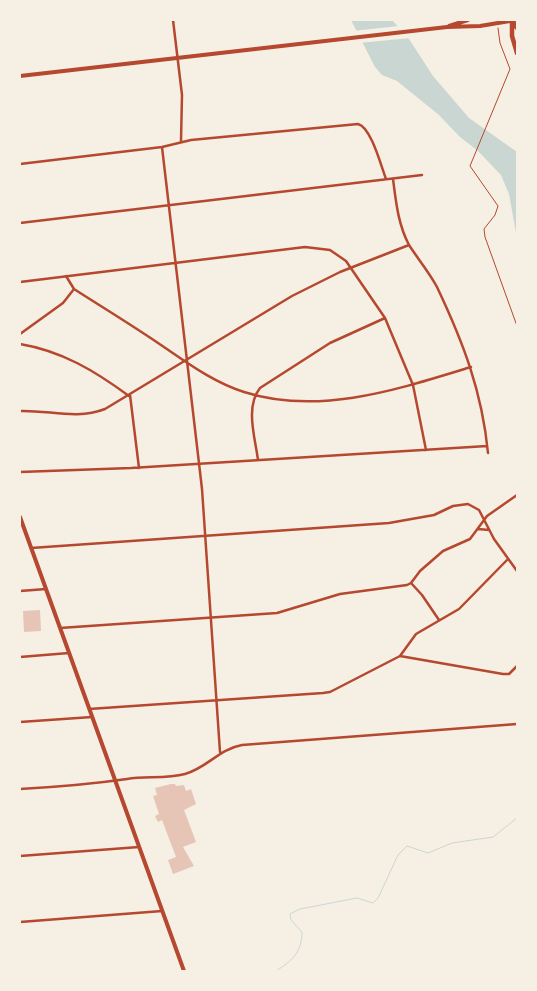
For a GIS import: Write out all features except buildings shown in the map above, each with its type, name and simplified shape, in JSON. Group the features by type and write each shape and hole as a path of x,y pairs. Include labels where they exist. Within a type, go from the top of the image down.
{"highway":[{"path":"513,20 517,28"},
{"path":"513,20 511,29 517,53"}],"main road":[{"path":"447,27 468,20"},
{"path":"20,76 447,27 480,26 513,20"},
{"path":"20,516 21,525 46,589 184,971"}],"street":[{"path":"173,20 182,94 181,141"},
{"path":"20,164 162,148 181,141 353,124 363,125 368,132 386,179"},
{"path":"162,148 199,464 220,752"},
{"path":"20,223 422,175"},
{"path":"393,179 399,220 409,245 435,284 471,367 488,454"},
{"path":"20,411 86,415 105,409 130,396 292,296 352,267 409,245"},
{"path":"20,282 305,247 330,250 352,267 384,318 413,384 426,450"},
{"path":"66,276 74,289 187,361 225,385 254,395 295,400 366,396 471,367"},
{"path":"20,334 63,303 74,289"},
{"path":"258,460 252,408 254,395 267,382 312,353 349,333 384,318"},
{"path":"20,344 43,349 81,364 130,396 139,468"},
{"path":"20,472 139,468 487,446"},
{"path":"60,628 277,613 340,594 411,583 420,571 442,551 470,539 484,520 517,495"},
{"path":"31,548 388,523 434,515 463,503 473,505 517,571"},
{"path":"478,529 489,530"},
{"path":"89,708 330,692 400,656 416,634 459,609 508,559"},
{"path":"411,583 422,595 439,620"},
{"path":"20,591 46,589"},
{"path":"20,657 69,653"},
{"path":"400,656 503,674 509,674 517,666"},
{"path":"20,722 92,717"},
{"path":"20,789 116,782 188,773 207,764 220,752 242,745 517,724"},
{"path":"20,856 139,847"},
{"path":"20,922 162,911"}],"path":[{"path":"499,31 500,43 510,69 492,116 471,161 471,170 488,194 496,199 498,206 495,215 484,229 485,237 517,326"}],"shaded area":[{"path":"351,20 392,20 409,39 433,76 469,118 517,152 517,238 509,194 501,175 439,115 397,81 382,75 375,67"}],"pier":[{"path":"399,26 411,38 359,43 352,31"}],"waterway":[{"path":"276,971 291,960 298,950 302,939 302,932 291,920 290,914 300,909 357,898 373,903 378,898 398,855 407,846 428,853 452,843 493,837 517,818"}]}
